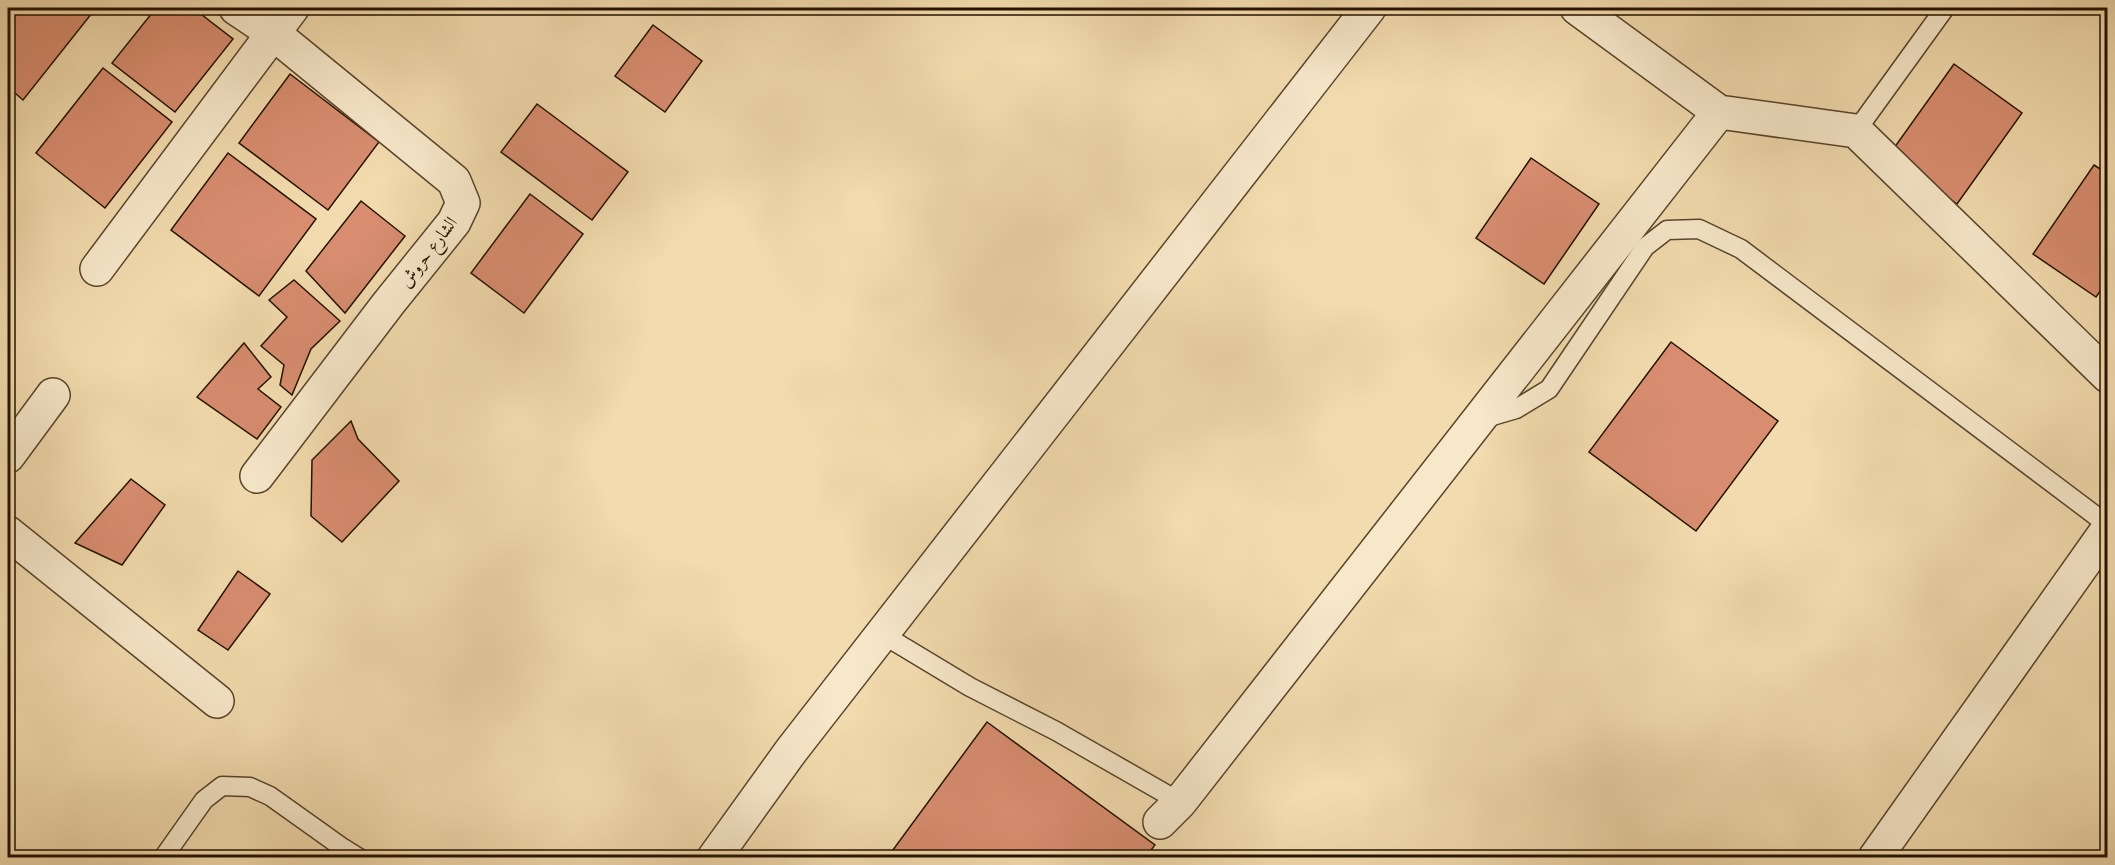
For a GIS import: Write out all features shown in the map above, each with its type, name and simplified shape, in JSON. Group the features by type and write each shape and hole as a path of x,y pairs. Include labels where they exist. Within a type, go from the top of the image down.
{"street":[{"path":"97,268 282,20 236,8"},
{"path":"714,858 791,751 1369,8"},
{"path":"1577,8 1719,112 1856,130 2108,376"},
{"name":"الشارع حروش","path":"257,476 388,304 454,222 463,203 454,181 282,20"},
{"path":"1170,812 1719,112"},
{"path":"8,456 53,395"},
{"path":"1875,858 2108,527"},
{"path":"8,533 217,701"}],"lane":[{"path":"1856,130 1945,8"},
{"path":"1479,420 1516,409 1549,389 1645,247 1667,230 1699,229 1742,249 2108,527"},
{"path":"882,634 970,687 1056,731 1170,812"},
{"path":"163,858 204,800 222,786 250,787 270,796 359,858"}],"building":[{"path":"8,8 96,8 23,100 8,87"},
{"path":"156,8 193,8 233,39 175,112 112,63"},
{"path":"653,25 702,61 665,112 615,76"},
{"path":"1954,64 2022,113 1957,204 1889,155"},
{"path":"103,68 172,122 105,208 36,153"},
{"path":"290,74 379,142 328,210 239,143"},
{"path":"537,104 628,172 592,220 501,152"},
{"path":"228,153 316,219 259,296 171,230"},
{"path":"1531,158 1599,204 1544,284 1476,238"},
{"path":"2094,165 2108,174 2108,280 2096,297 2033,254"},
{"path":"530,194 583,234 524,313 471,273"},
{"path":"361,201 405,236 345,313 306,271"},
{"path":"294,280 340,321 311,349 292,395 280,385 284,365 261,346 287,317 269,300"},
{"path":"1671,342 1778,421 1696,531 1589,452"},
{"path":"244,343 271,377 258,389 281,407 257,439 197,397"},
{"path":"351,421 358,439 399,481 342,542 311,516 312,460"},
{"path":"131,479 165,505 122,565 75,543"},
{"path":"238,571 270,594 228,650 198,630"},
{"path":"987,722 1155,845 1145,858 887,858"}]}
